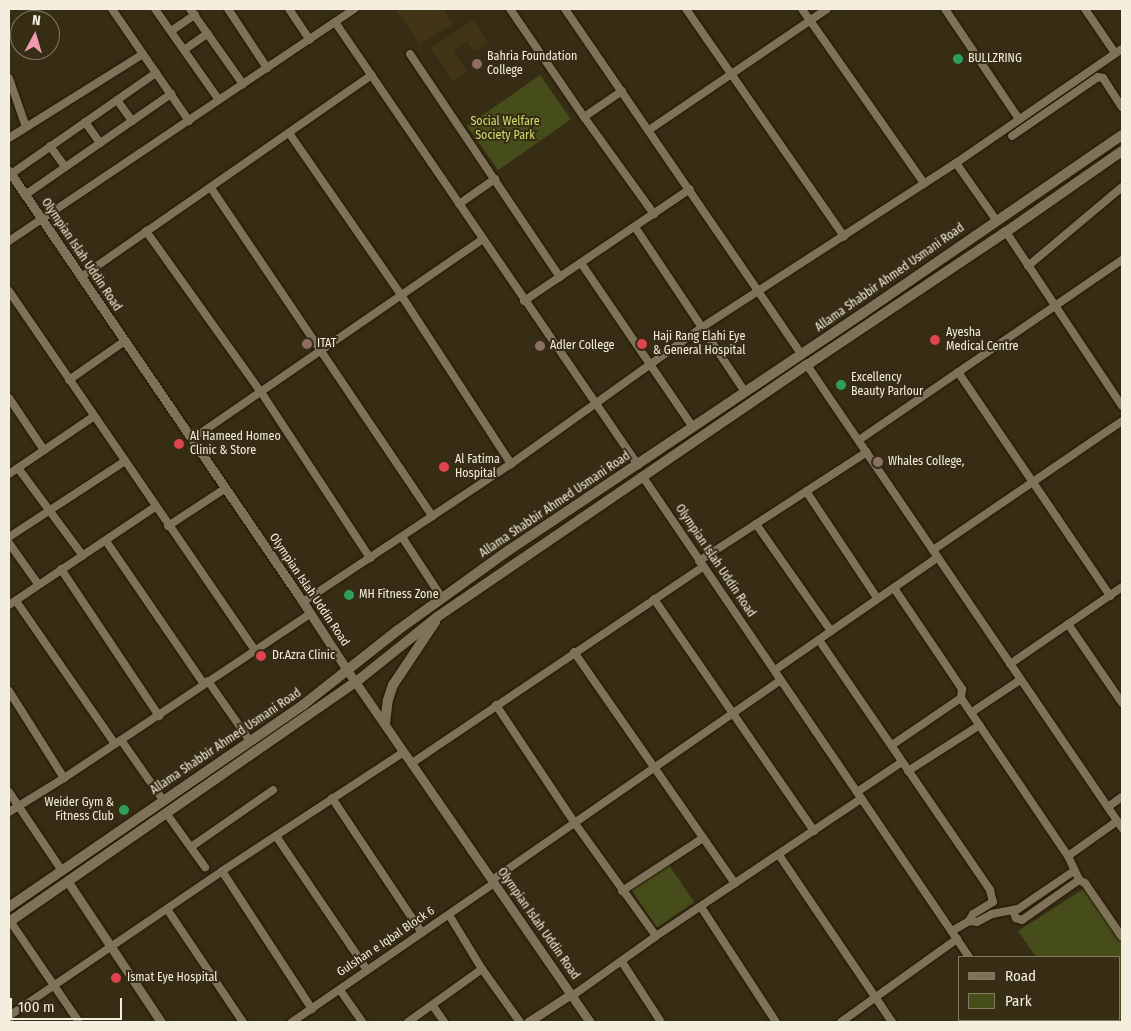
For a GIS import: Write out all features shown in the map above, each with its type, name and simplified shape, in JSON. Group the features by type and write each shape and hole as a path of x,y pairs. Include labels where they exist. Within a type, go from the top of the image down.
{"main road":[{"name":"Allama Shabbir Ahmed Usmani Road","path":"9,908 303,705 442,598 1122,135"},
{"name":"Allama Shabbir Ahmed Usmani Road","path":"9,922 356,682 438,617 807,365 1006,232 1122,151"},
{"path":"385,723 388,700 394,685 410,658 430,633 438,617"}],"street":[{"path":"112,9 189,121"},
{"path":"228,9 267,68"},
{"path":"289,9 310,40"},
{"path":"9,241 354,9"},
{"path":"510,9 584,117 654,214"},
{"path":"565,9 690,189 801,354"},
{"path":"686,9 844,236"},
{"path":"802,9 924,183"},
{"path":"649,130 827,9"},
{"path":"945,9 1019,119"},
{"path":"303,602 511,464 701,328 760,292 956,163 1119,51 1085,9"},
{"path":"160,10 171,31 219,100"},
{"path":"171,31 192,12 243,84"},
{"path":"335,22 524,301 638,465"},
{"path":"184,50 208,33"},
{"path":"9,138 143,54"},
{"path":"410,54 560,276"},
{"path":"10,172 156,74"},
{"path":"82,277 372,76"},
{"path":"1012,136 1098,77 1103,78 1122,107"},
{"path":"9,78 26,127"},
{"path":"584,117 622,90"},
{"path":"25,194 171,94"},
{"path":"117,100 132,121"},
{"path":"85,122 100,143"},
{"path":"289,133 401,295 511,464"},
{"path":"50,146 65,167"},
{"path":"956,163 996,220"},
{"name":"Olympian Islah Uddin Road","path":"10,172 356,682 590,1022"},
{"path":"459,204 495,179"},
{"path":"1028,266 1122,187"},
{"path":"211,188 432,516"},
{"path":"524,301 690,189"},
{"path":"635,227 745,392"},
{"path":"146,231 261,392 370,558"},
{"path":"1006,232 1122,406"},
{"path":"192,439 482,239"},
{"path":"859,440 1122,260"},
{"path":"581,263 694,427"},
{"path":"9,290 93,417 255,650"},
{"path":"68,380 126,342"},
{"path":"807,365 1122,828"},
{"path":"958,372 1034,481 1110,596"},
{"path":"9,398 44,450"},
{"path":"9,474 93,417"},
{"path":"775,670 894,588 935,554 1034,481 1122,421"},
{"path":"412,763 654,599 756,524 867,452"},
{"path":"9,538 125,461"},
{"path":"18,468 83,556"},
{"name":"Olympian Islah Uddin Road","path":"643,477 968,956"},
{"path":"168,526 226,488"},
{"path":"806,491 877,598"},
{"path":"155,506 12,603 163,800"},
{"path":"756,524 831,631"},
{"path":"402,537 442,598"},
{"path":"106,541 250,741"},
{"path":"9,543 38,584"},
{"path":"61,569 159,716"},
{"path":"1010,664 1122,587"},
{"path":"894,588 962,689 961,698 1068,856 1079,880 1085,883 1122,937"},
{"path":"654,599 814,831"},
{"path":"9,812 159,716 206,682 310,614"},
{"path":"1068,624 1122,703"},
{"path":"819,640 892,745 993,898 993,902 973,914 969,921 952,931"},
{"path":"574,652 735,884"},
{"name":"Gulshan e Iqbal Block 6","path":"292,1022 449,915 574,822 782,680"},
{"path":"972,712 1020,680"},
{"path":"9,691 64,778"},
{"path":"892,745 961,698"},
{"path":"496,705 574,822 656,936"},
{"path":"908,771 980,725"},
{"path":"9,1016 222,871 404,752"},
{"path":"528,1022 622,962 656,936 814,831 902,762"},
{"path":"191,848 273,790"},
{"path":"9,792 62,871"},
{"path":"1108,806 1122,797"},
{"path":"332,798 422,933"},
{"path":"166,814 205,867"},
{"path":"1068,856 1117,821"},
{"path":"276,836 368,970"},
{"path":"622,891 703,838"},
{"path":"779,855 892,1022"},
{"path":"222,871 312,1009"},
{"path":"969,921 977,922 992,914 1013,911 1074,871"},
{"path":"1013,911 1016,918 1022,920 1079,880"},
{"path":"68,882 161,1022"},
{"path":"701,907 776,1022"},
{"path":"167,909 243,1022"},
{"path":"449,915 482,969 520,1022"},
{"path":"9,922 79,1022"},
{"path":"841,1022 876,999 957,939"},
{"path":"622,962 661,1022"},
{"path":"408,1022 482,969"},
{"path":"340,990 362,1022"},
{"path":"432,1006 444,1022"}],"shaded area":[{"path":"395,9 443,9 453,24 420,44"},
{"path":"473,20 488,43 474,52 467,41 453,50 467,71 453,81 431,48"}],"green space":[{"name":"Social Welfare Society Park","path":"540,75 571,119 498,170 467,126"},
{"path":"669,865 694,902 657,927 632,890"},
{"path":"1085,888 1122,943 1122,1022 1080,1021 1121,1021 1121,956 1035,956 1018,931"}],"place":[{"name":"BULLZRING","path":"958,59"},
{"name":"Bahria Foundation College","path":"477,64"},
{"name":"Ayesha Medical Centre","path":"935,340"},
{"name":"ITAT","path":"307,344"},
{"name":"Haji Rang Elahi Eye & General Hospital","path":"642,344"},
{"name":"Adler College","path":"540,346"},
{"name":"Excellency Beauty Parlour","path":"841,385"},
{"name":"Al Hameed Homeo Clinic & Store","path":"179,444"},
{"name":"Whales College,","path":"878,462"},
{"name":"Al Fatima Hospital","path":"444,467"},
{"name":"MH Fitness Zone","path":"349,595"},
{"name":"Dr.Azra Clinic","path":"261,656"},
{"name":"Weider Gym & Fitness Club","path":"124,810"},
{"name":"Ismat Eye Hospital","path":"116,978"}]}
